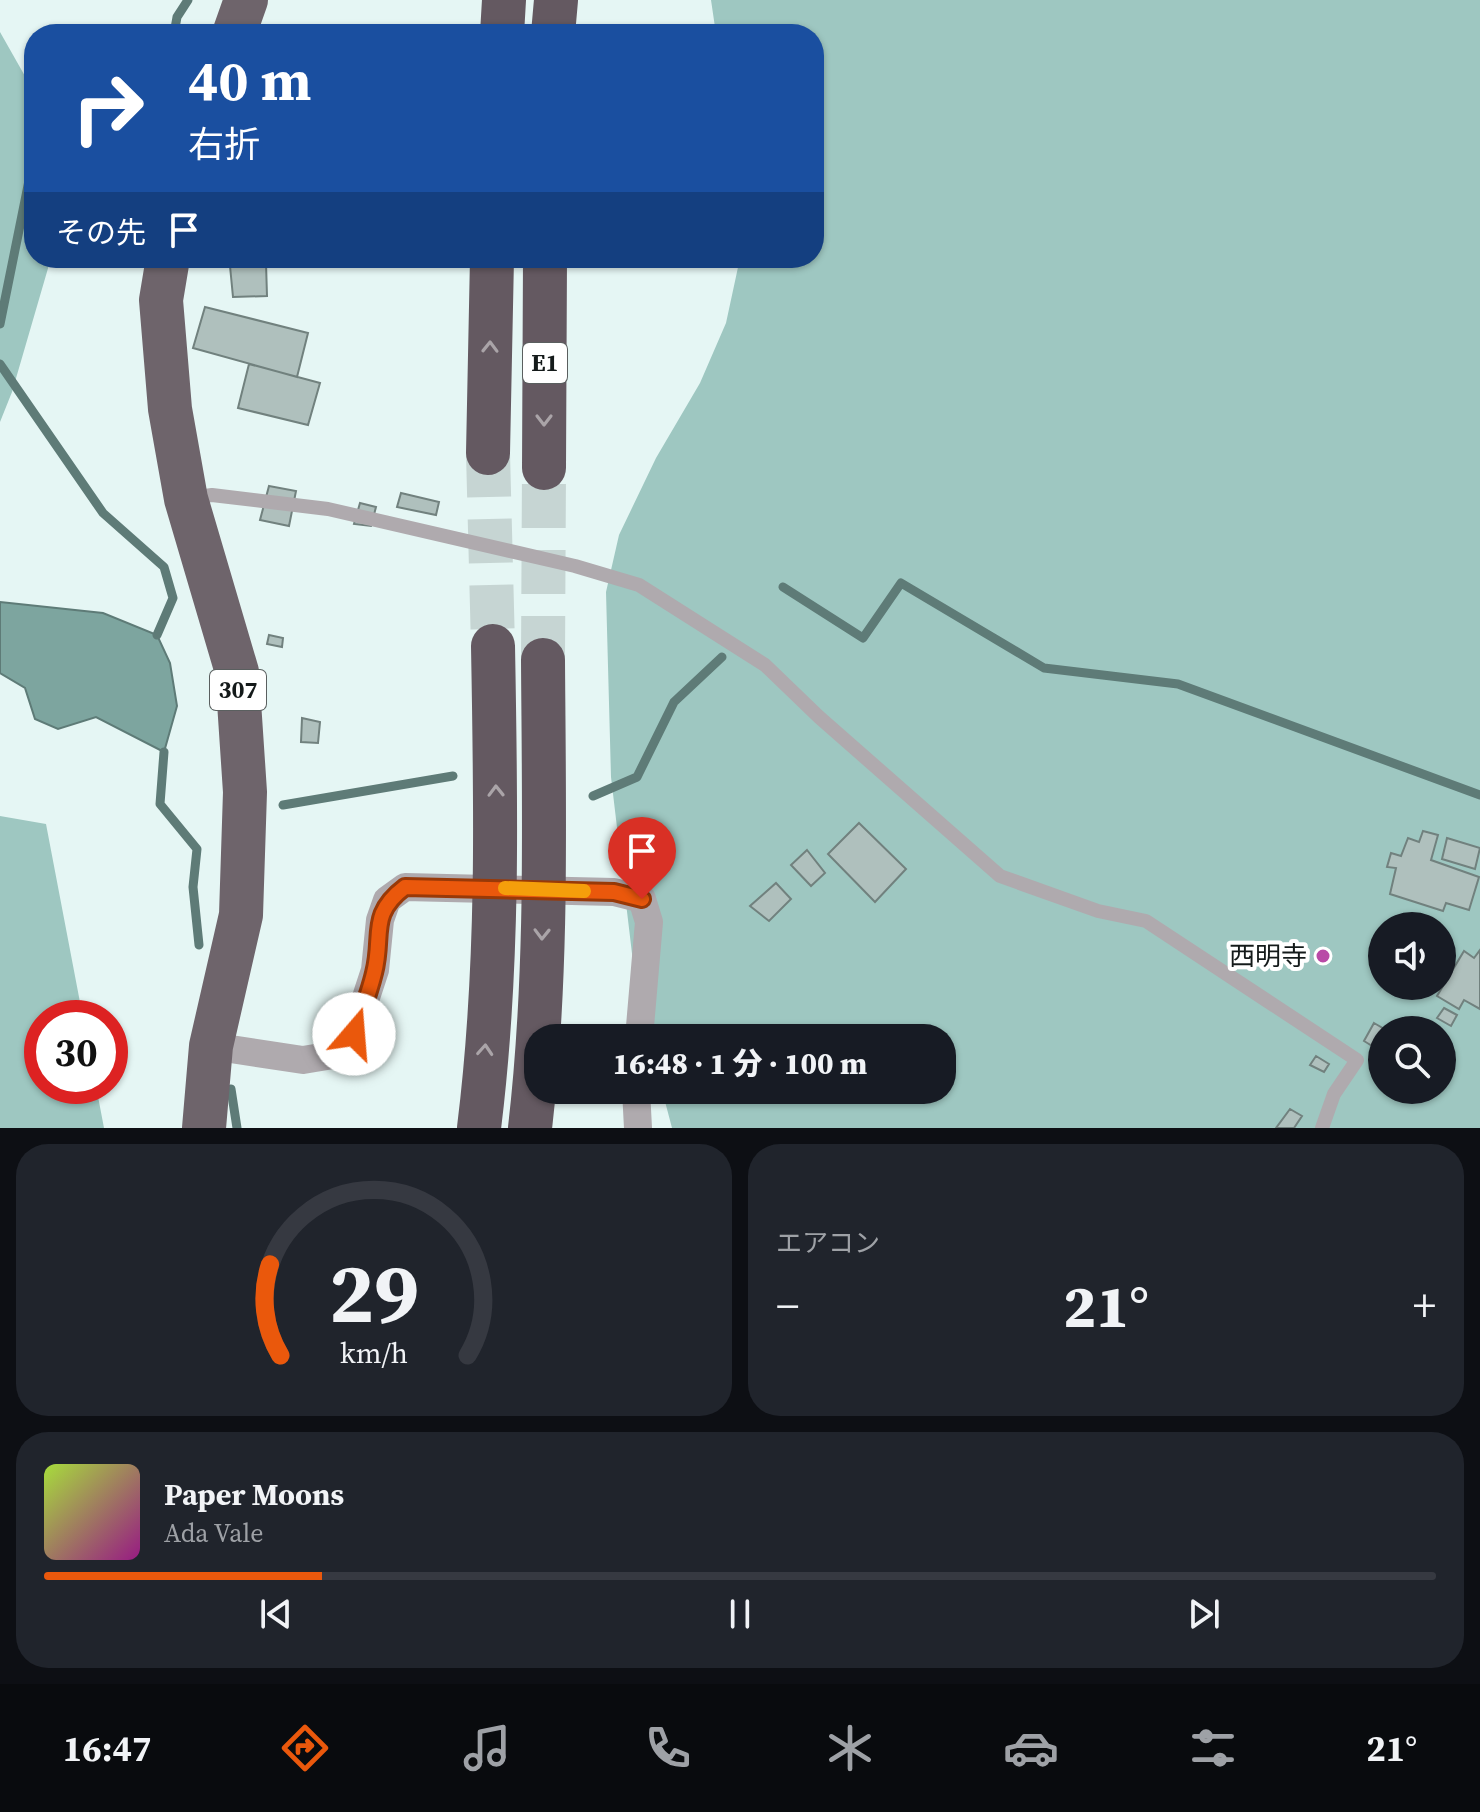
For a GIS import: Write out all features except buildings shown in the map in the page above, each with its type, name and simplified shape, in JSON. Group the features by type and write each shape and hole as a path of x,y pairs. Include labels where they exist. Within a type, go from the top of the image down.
{"highway":[{"path":"238,24 246,0"},
{"path":"503,24 504,0"},
{"path":"554,24 556,0"},
{"name":"307","path":"166,268 161,300 170,409 186,499 237,672 245,792 241,915 211,1046 204,1128"},
{"name":"E1","path":"488,453 492,268"},
{"name":"E1","path":"544,468 545,268"},
{"path":"479,1128 491,970 496,825 493,646"},
{"path":"530,1128 541,974 543,660"}],"street":[{"path":"211,1046 303,1060 333,1055 354,1034 375,970 380,920 387,900 405,887 614,892 642,899 649,922 640,1024"},
{"path":"637,1104 638,1128"}],"lane":[{"path":"186,499 212,495 328,509 575,566 639,585 765,665 819,717 1000,876 1098,911 1146,921 1357,1060 1334,1094 1322,1128"}],"shaded area":[{"path":"711,0 1480,0 1480,1128 672,1128 666,1104 956,1104 956,1024 644,1024 638,1004 611,777 606,592 619,535 656,458 700,383 726,323 738,268 824,268 824,24 715,24"},
{"path":"0,32 24,74 24,268 48,268 12,392 0,422"},
{"path":"0,602 103,613 157,635 170,663 177,706 164,752 96,717 58,729 35,719 25,688 0,673"},
{"path":"0,816 46,824 80,1000 24,1000 24,1104 99,1104 104,1128 0,1128"}],"waterway":[{"path":"176,24 188,0"},
{"path":"0,324 24,205"},
{"path":"0,364 103,513 164,567 173,598 157,635"},
{"path":"783,587 863,638 901,583 1044,668 1178,684 1480,795"},
{"path":"593,796 637,777 674,702 722,657"},
{"path":"164,752 160,804 197,849 193,887 199,945"},
{"path":"283,805 453,776"},
{"path":"231,1089 237,1128"}],"tunnel":[{"path":"488,453 493,646"},
{"path":"543,660 544,468"}],"slow traffic":[{"path":"505,888 584,891"}],"place":[{"name":"西明寺","path":"1323,956"}],"route":[{"path":"354,1034 375,970 380,920 387,900 405,887 614,892 642,899"}]}
